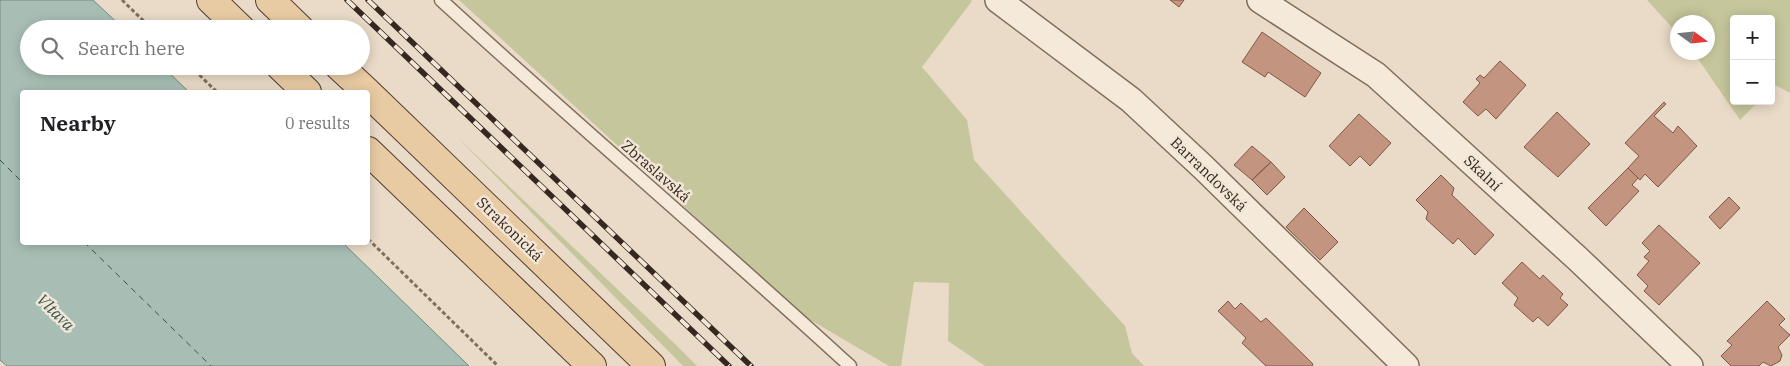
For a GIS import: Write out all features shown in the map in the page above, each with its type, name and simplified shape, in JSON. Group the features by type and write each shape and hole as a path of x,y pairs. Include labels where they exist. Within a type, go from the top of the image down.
{"main road":[{"path":"211,0 232,20"},
{"path":"270,0 291,20"},
{"path":"289,75 305,90"},
{"name":"Strakonická","path":"348,75 364,90"},
{"name":"Strakonická","path":"370,96 651,366"},
{"path":"370,153 592,366"}],"street":[{"name":"Barrandovská","path":"998,0 1131,100 1204,168 1406,366"},
{"name":"Skalní","path":"1260,0 1376,75 1578,259 1690,366"}],"lane":[{"name":"Zbraslavská","path":"441,0 592,138 738,263 850,366"}],"path":[{"path":"122,0 143,20"},
{"path":"199,75 215,90"},
{"path":"370,241 498,366"}],"green space":[{"path":"459,0 972,1 922,67 967,120 974,160 1125,326 1132,353 1144,366 985,366 948,341 949,283 914,282 901,366 889,366 802,315"},
{"path":"1647,0 1790,0 1790,93 1775,85 1775,15 1730,15 1730,105 1755,105 1740,120 1699,60 1715,60 1715,15 1670,15 1670,25"},
{"path":"457,137 673,342 697,366 683,366"}],"water":[{"name":"Vltava","path":"0,0 93,0 114,20 20,20 20,75 171,75 187,90 20,90 20,245 345,245 469,366 7,366 0,360"}],"building":[{"path":"1170,0 1184,0 1179,7"},
{"path":"1262,32 1321,73 1305,97 1268,72 1265,77 1242,62"},
{"path":"1500,61 1526,85 1496,119 1486,109 1478,116 1463,102 1480,83 1476,79 1480,75 1484,78"},
{"path":"1664,102 1666,104 1654,116 1673,133 1678,126 1697,146 1658,187 1645,174 1640,180 1628,168 1639,156 1625,143"},
{"path":"1557,112 1590,144 1558,177 1524,147"},
{"path":"1359,114 1391,143 1370,166 1360,156 1350,166 1329,146"},
{"path":"1252,146 1271,162 1252,180 1234,165"},
{"path":"1271,162 1285,177 1267,195 1252,180"},
{"path":"1628,168 1638,178 1632,185 1639,191 1606,226 1588,208"},
{"path":"1441,175 1454,188 1452,195 1494,235 1475,255 1458,238 1453,244 1426,219 1428,212 1416,200"},
{"path":"1729,197 1740,208 1720,229 1709,217"},
{"path":"1304,208 1338,242 1320,260 1286,227"},
{"path":"1659,225 1700,263 1659,305 1644,291 1648,286 1637,275 1649,261 1644,257 1650,251 1642,243"},
{"path":"1522,262 1540,279 1543,275 1563,294 1560,298 1568,305 1548,326 1538,317 1533,322 1514,305 1518,298 1502,283"},
{"path":"1228,301 1235,309 1241,303 1261,322 1266,318 1313,364 1312,366 1266,366 1242,343 1246,338 1218,311"},
{"path":"1767,301 1785,319 1779,325 1790,335 1778,347 1782,355 1780,361 1771,366 1763,362 1759,366 1731,366 1721,356 1732,345 1727,341"}],"ferry route":[{"path":"0,160 20,180"},
{"path":"87,245 211,366"}],"railway":[{"path":"347,0 368,20"},
{"path":"368,0 751,366"},
{"path":"370,22 729,366"}]}
